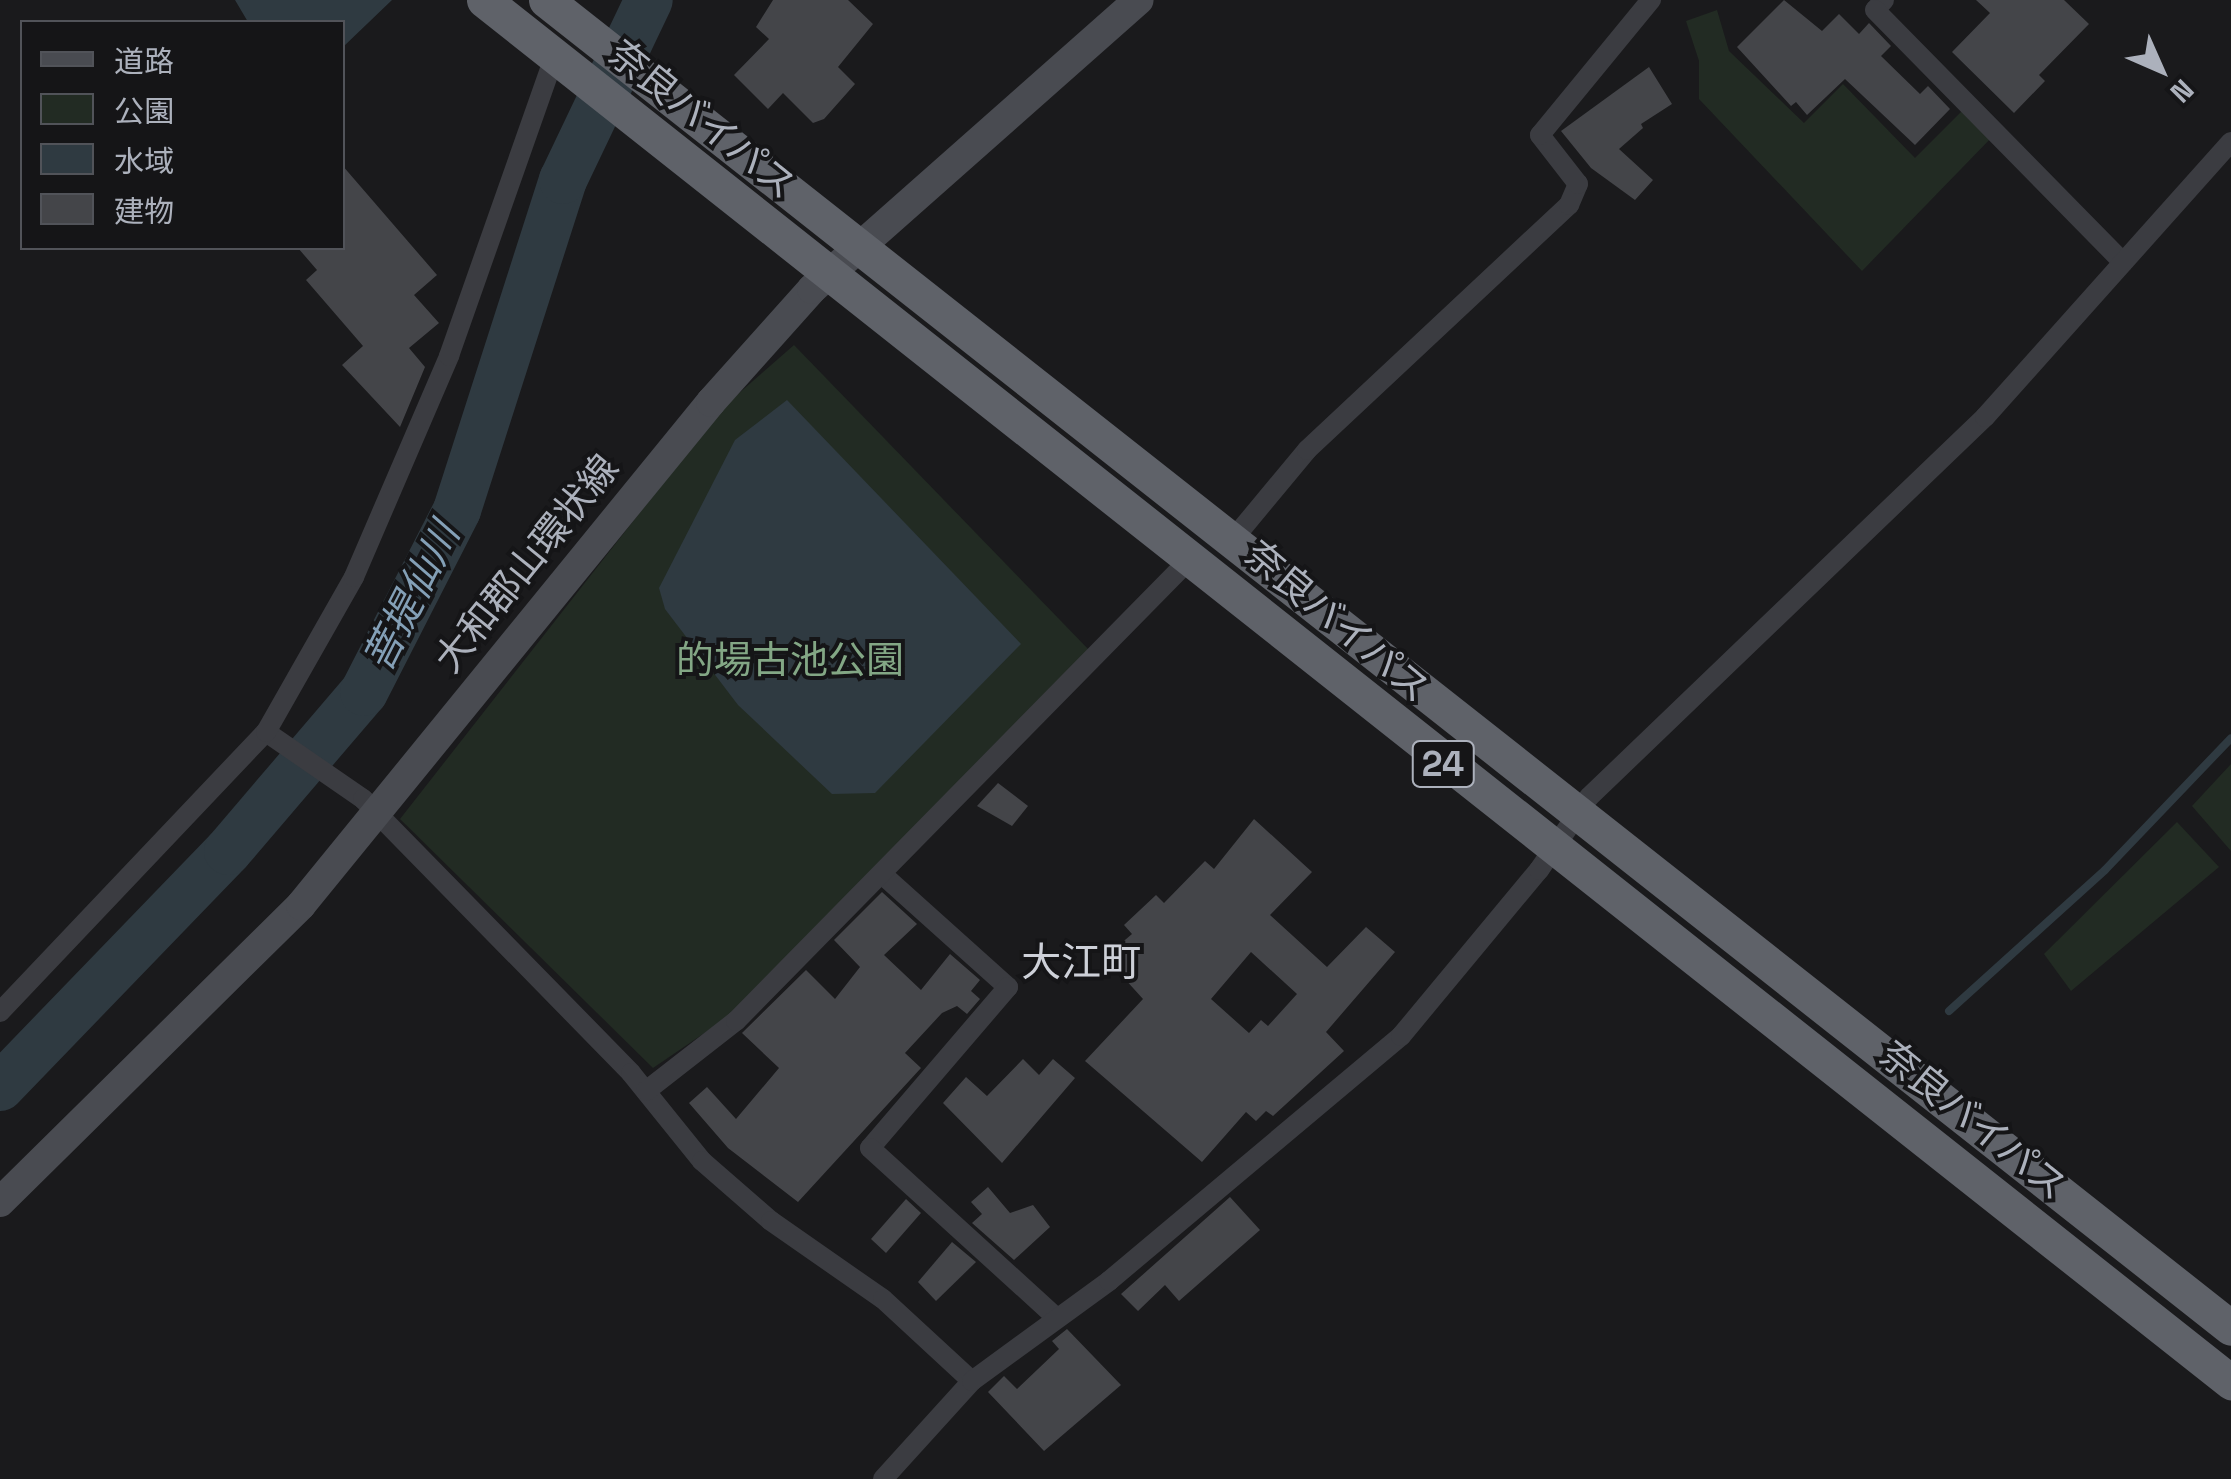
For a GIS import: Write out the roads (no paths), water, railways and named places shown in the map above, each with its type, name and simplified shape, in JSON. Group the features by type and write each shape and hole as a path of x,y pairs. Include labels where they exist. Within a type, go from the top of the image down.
{"highway":[{"name":"奈良バイパス","path":"484,0 658,142 1192,556 1282,636 2231,1382"},
{"name":"奈良バイパス","path":"566,11 679,109 1234,538 1577,814 2231,1328"}],"main road":[{"name":"大和郡山環状線","path":"0,1202 251,958 369,806 711,402 830,273 1139,0"}],"street":[{"path":"1234,538 1307,450 1569,205 1578,184 1540,135 1651,0"},
{"path":"1884,0 1875,10 2123,262"},
{"path":"0,1012 273,736 354,577 420,424 562,62 566,11"},
{"path":"883,1479 972,1381 1057,1318 1402,1036 1577,814 1675,710 1985,417 2231,142"},
{"path":"646,1090 736,1021 1192,556"},
{"path":"273,736 369,806 646,1090 716,1173 770,1221 883,1299 972,1381"},
{"path":"883,875 1008,987 870,1148 1057,1318"}],"water":[{"path":"235,0 392,0 345,45 345,20 247,20"},
{"path":"787,400 1021,644 875,793 832,794 738,705 665,609 659,588 735,440"}],"waterway":[{"name":"菩提仙川","path":"0,1087 228,851 364,692 457,510 563,180 649,0"},
{"path":"1949,1011 2105,870 2231,738"}],"district":[{"name":"大江町","path":"1081,963"}],"park label":[{"name":"的場古池公園","path":"790,661"}]}
